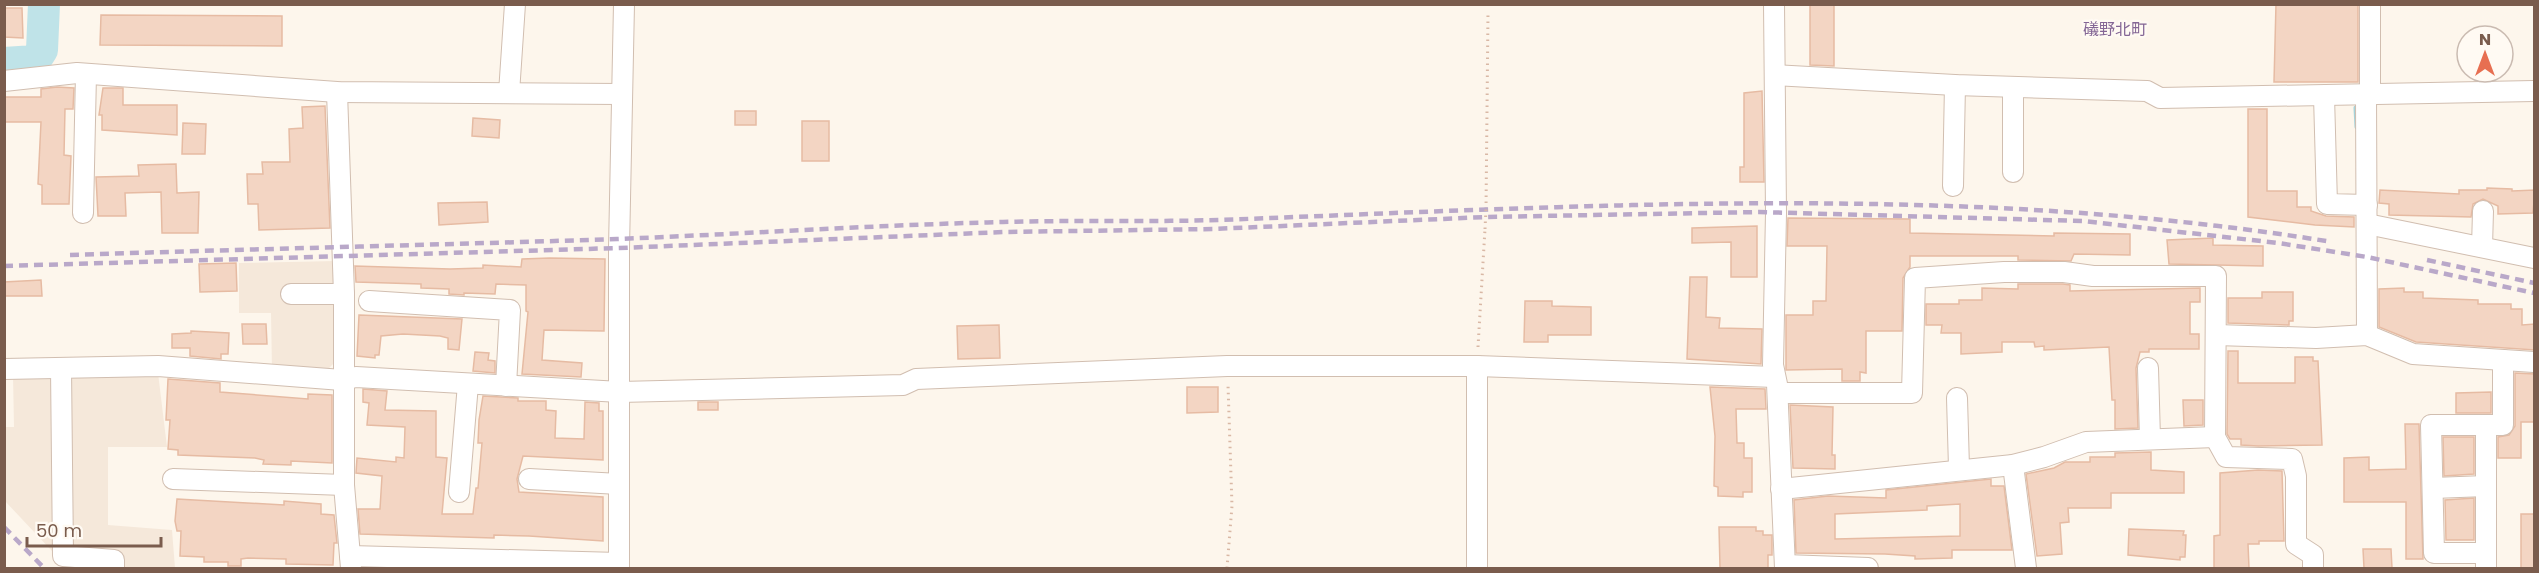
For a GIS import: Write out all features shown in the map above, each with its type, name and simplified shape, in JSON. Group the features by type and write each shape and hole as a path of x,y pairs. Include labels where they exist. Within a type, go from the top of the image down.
{"street":[{"path":"509,93 515,4"},
{"path":"337,92 344,294 342,380 344,485 351,562 619,566 621,94 624,4"},
{"path":"1774,4 1776,385 1785,567 1868,568"},
{"path":"2367,335 2362,209 2370,4"},
{"path":"4,81 86,74 337,92 621,94"},
{"path":"83,213 86,74"},
{"path":"1775,75 1955,85 2147,91 2160,98 2535,91"},
{"path":"1953,186 1955,85"},
{"path":"2013,87 2013,172"},
{"path":"2324,96 2327,204 2362,209 2482,247 2535,258"},
{"path":"2482,211 2482,247"},
{"path":"4,369 158,366 342,380 356,377 620,392 903,385 916,379 1227,366 1478,366 1912,393 1915,278 2004,272 2064,272 2093,276 2216,276 2215,437 2226,457 2292,459 2295,476 2296,544 2313,555 2313,568"},
{"path":"291,294 344,294"},
{"path":"369,301 510,310 506,386"},
{"path":"2216,335 2316,338 2367,335 2413,354 2535,362"},
{"path":"2486,425 2486,561 2434,553 2431,425 2486,425 2503,425 2503,360"},
{"path":"1478,366 1478,568"},
{"path":"61,368 63,556 114,560 114,568"},
{"path":"2148,368 2150,439"},
{"path":"459,492 468,384"},
{"path":"1957,398 1959,468"},
{"path":"1781,489 1959,468 2013,465 2086,442 2215,437"},
{"path":"2013,465 2026,568"},
{"path":"173,479 344,485"},
{"path":"529,479 619,484"},
{"path":"2433,488 2486,486"}],"path":[{"path":"1478,366 1486,209 1488,12"},
{"path":"1227,366 1232,506 1227,568"}],"shaded area":[{"path":"336,261 334,363 325,372 272,370 271,313 239,313 239,263"},
{"path":"158,373 167,447 108,447 108,525 172,530 175,568 68,568 5,501 5,427 14,427 13,375"}],"building":[{"path":"1810,4 1834,4 1834,66 1810,65"},
{"path":"2276,4 2358,4 2358,82 2274,82"},
{"path":"4,8 22,8 23,38 4,37"},
{"path":"101,15 282,16 282,46 100,45"},
{"path":"74,88 73,109 65,109 64,155 71,156 69,204 42,204 42,185 38,184 41,122 4,122 4,97 41,97 41,89"},
{"path":"103,88 123,88 123,105 177,105 177,135 102,130 102,115 99,115"},
{"path":"1762,91 1764,182 1740,182 1740,167 1744,167 1744,93"},
{"path":"325,106 330,228 259,230 258,204 248,204 247,174 263,174 262,162 290,162 289,129 303,128 302,107"},
{"path":"2248,109 2267,109 2267,191 2297,191 2297,207 2311,207 2311,211 2326,216 2354,217 2354,227 2248,217"},
{"path":"735,111 756,111 756,125 735,125"},
{"path":"473,118 500,120 499,138 472,136"},
{"path":"802,121 829,121 829,161 802,161"},
{"path":"183,123 206,124 205,154 182,154"},
{"path":"176,164 177,193 199,192 198,233 162,233 161,192 125,193 126,216 98,216 96,177 139,176 138,165"},
{"path":"2487,188 2512,189 2512,191 2535,190 2533,213 2498,214 2498,206 2483,199 2473,204 2471,217 2389,215 2389,204 2379,203 2380,190 2459,194 2459,190 2487,190"},
{"path":"487,202 488,222 439,225 438,203"},
{"path":"1788,218 1910,219 1910,233 2054,236 2054,233 2130,234 2130,255 2074,254 2071,261 2018,260 2018,256 1910,256 1910,267 1903,278 1902,331 1866,331 1866,373 1860,372 1860,381 1842,381 1842,369 1786,370 1786,315 1813,315 1813,301 1826,301 1827,246 1787,246"},
{"path":"1757,226 1757,277 1731,277 1731,242 1692,243 1692,228"},
{"path":"2213,238 2213,245 2263,246 2263,266 2169,264 2167,240"},
{"path":"522,259 605,259 604,331 544,330 542,360 582,363 581,377 522,374 528,312 526,311 526,285 496,284 495,294 464,293 464,295 449,294 449,289 421,288 421,284 356,282 355,266 450,269 483,268 483,265 521,267"},
{"path":"236,263 237,291 200,292 199,264"},
{"path":"1690,277 1707,277 1706,317 1720,318 1719,328 1762,329 1761,364 1687,359"},
{"path":"41,280 42,296 4,296 4,282"},
{"path":"2018,284 2063,284 2070,285 2070,291 2200,288 2200,302 2190,302 2190,334 2199,334 2199,349 2149,349 2149,352 2140,352 2136,368 2138,428 2115,429 2115,400 2112,400 2109,347 2044,350 2044,346 2035,347 2034,342 2002,342 2002,352 1961,354 1961,333 1941,333 1942,325 1926,325 1926,304 1959,304 1959,300 1982,300 1982,288 2018,289"},
{"path":"2404,288 2404,292 2423,292 2423,298 2478,300 2478,304 2511,304 2511,309 2522,309 2522,325 2535,324 2535,350 2416,342 2379,327 2379,289"},
{"path":"2262,292 2293,292 2293,321 2289,321 2289,325 2228,323 2228,298 2262,298"},
{"path":"1525,301 1552,301 1552,306 1591,307 1591,335 1548,335 1548,342 1524,342"},
{"path":"359,315 462,319 459,350 448,349 448,338 403,334 381,336 379,355 375,355 375,358 357,356"},
{"path":"242,324 266,324 267,344 243,344"},
{"path":"999,325 1000,358 958,359 957,326"},
{"path":"191,331 229,333 228,354 221,354 221,359 190,356 190,348 172,348 172,334 191,333"},
{"path":"2228,351 2238,351 2238,383 2295,383 2295,357 2313,357 2313,361 2318,361 2322,445 2241,445 2241,439 2230,439 2227,434"},
{"path":"475,352 489,353 488,360 495,361 495,373 473,371"},
{"path":"2515,373 2535,374 2535,422 2521,422 2521,458 2498,458 2498,437 2509,435 2515,426"},
{"path":"168,379 220,383 220,392 308,399 308,394 332,395 332,463 291,461 291,465 263,464 264,460 255,458 178,455 178,450 168,449 170,420 166,420"},
{"path":"1187,387 1218,387 1218,412 1187,413"},
{"path":"1710,387 1765,389 1766,409 1736,409 1737,443 1744,443 1744,458 1752,458 1752,492 1743,492 1743,497 1718,496 1718,487 1714,486 1715,436"},
{"path":"363,389 387,391 385,410 436,411 436,457 447,458 442,514 473,514 482,443 478,443 483,396 518,398 518,401 546,401 546,410 556,411 555,438 584,439 585,402 599,403 599,411 603,411 603,460 523,456 517,479 519,492 603,497 603,541 529,536 494,535 494,538 360,534 358,509 380,509 382,476 356,473 357,458 396,462 396,457 404,458 405,427 367,425 369,403 363,402"},
{"path":"2491,392 2491,413 2456,413 2456,393"},
{"path":"2183,400 2203,400 2203,425 2184,426"},
{"path":"698,402 718,402 718,410 698,410"},
{"path":"1790,405 1833,407 1832,455 1835,455 1835,469 1793,468"},
{"path":"2405,424 2419,424 2423,559 2406,559 2406,502 2344,502 2344,458 2369,457 2369,470 2406,469"},
{"path":"2443,437 2474,437 2474,474 2444,476"},
{"path":"2151,452 2151,470 2184,472 2184,493 2111,493 2111,508 2068,508 2069,522 2060,523 2062,554 2037,556 2026,474 2054,468 2065,462 2090,462 2090,457 2115,457 2115,453"},
{"path":"2282,471 2284,541 2259,541 2259,544 2248,544 2249,568 2214,568 2214,536 2220,535 2220,473"},
{"path":"1991,479 1991,486 2004,486 2012,550 1952,550 1952,558 1915,559 1915,556 1885,554 1796,553 1794,500 1828,496 1886,498 1886,490","holes":["1960,504 1960,536 1835,539 1835,514 1927,510 1927,506"]},
{"path":"2474,498 2474,540 2446,540 2445,500"},
{"path":"177,499 284,505 284,501 321,504 321,514 334,515 337,543 334,543 333,565 286,564 286,559 248,558 241,559 241,566 228,566 228,562 204,562 204,557 180,556 181,531 177,531 175,521"},
{"path":"2521,514 2535,514 2535,568 2521,568"},
{"path":"1719,527 1756,527 1756,531 1763,531 1763,535 1772,535 1772,555 1768,555 1768,568 1720,568"},
{"path":"2129,529 2184,531 2183,535 2186,535 2185,557 2180,557 2180,560 2128,555"},
{"path":"2363,549 2391,549 2392,568 2364,568"}],"waterway":[{"path":"4,63 35,61 42,50 44,4"},
{"path":"2356,108 2357,127"}],"railway":[{"path":"70,255 617,239 955,223 1219,220 1498,209 1777,203 1917,205 2056,211 2194,223 2332,242"},
{"path":"4,266 619,248 1003,232 1213,229 1486,217 1759,212 2083,221 2278,243 2367,257 2534,293"},
{"path":"2427,260 2534,283"},
{"path":"4,527 44,568"}],"district":[{"name":"礒野北町","path":"2115,29"}]}
